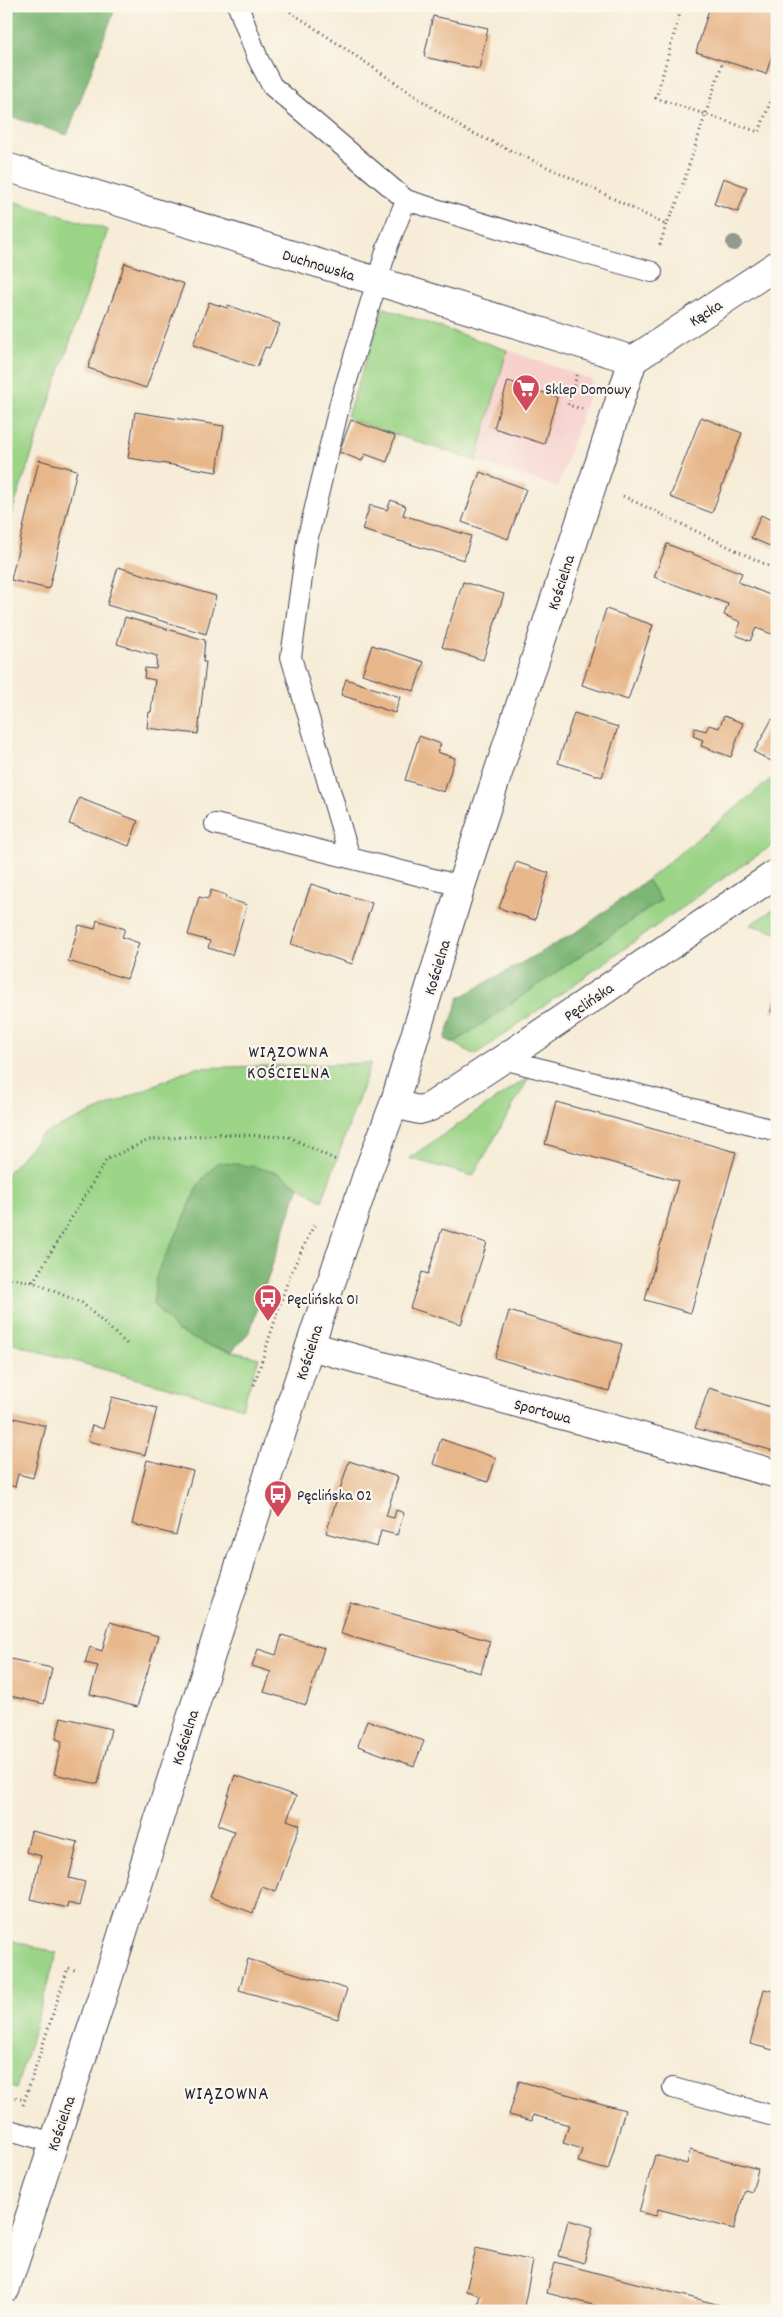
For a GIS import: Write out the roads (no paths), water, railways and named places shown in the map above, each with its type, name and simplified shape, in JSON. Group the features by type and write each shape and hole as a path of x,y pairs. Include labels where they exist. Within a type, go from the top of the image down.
{"street":[{"name":"Duchnowska","path":"6,167 633,360"},
{"name":"Kącka","path":"633,360 777,265"},
{"name":"Kościelna","path":"6,2288 108,1979 310,1346 368,1172 394,1104 461,886 633,360"},
{"name":"Pęclińska","path":"394,1104 419,1110 430,1107 777,873"},
{"name":"Sportowa","path":"310,1346 777,1474"}],"lane":[{"path":"238,6 258,59 272,86 406,200 561,247 652,272"},
{"path":"350,858 291,657 307,541 340,403 388,245 406,200"},
{"path":"215,824 461,886"},
{"path":"503,1059 777,1131"},
{"path":"673,2088 777,2117"},
{"path":"11,2130 54,2143"}],"place":[{"name":"Sklep Domowy","path":"526,412"},
{"name":"Pęclińska 01","path":"268,1322"},
{"name":"Pęclińska 02","path":"278,1518"}],"district":[{"name":"WIĄZOWNA KOŚCIELNA","path":"289,1061"},
{"name":"WIĄZOWNA","path":"227,2092"}]}
